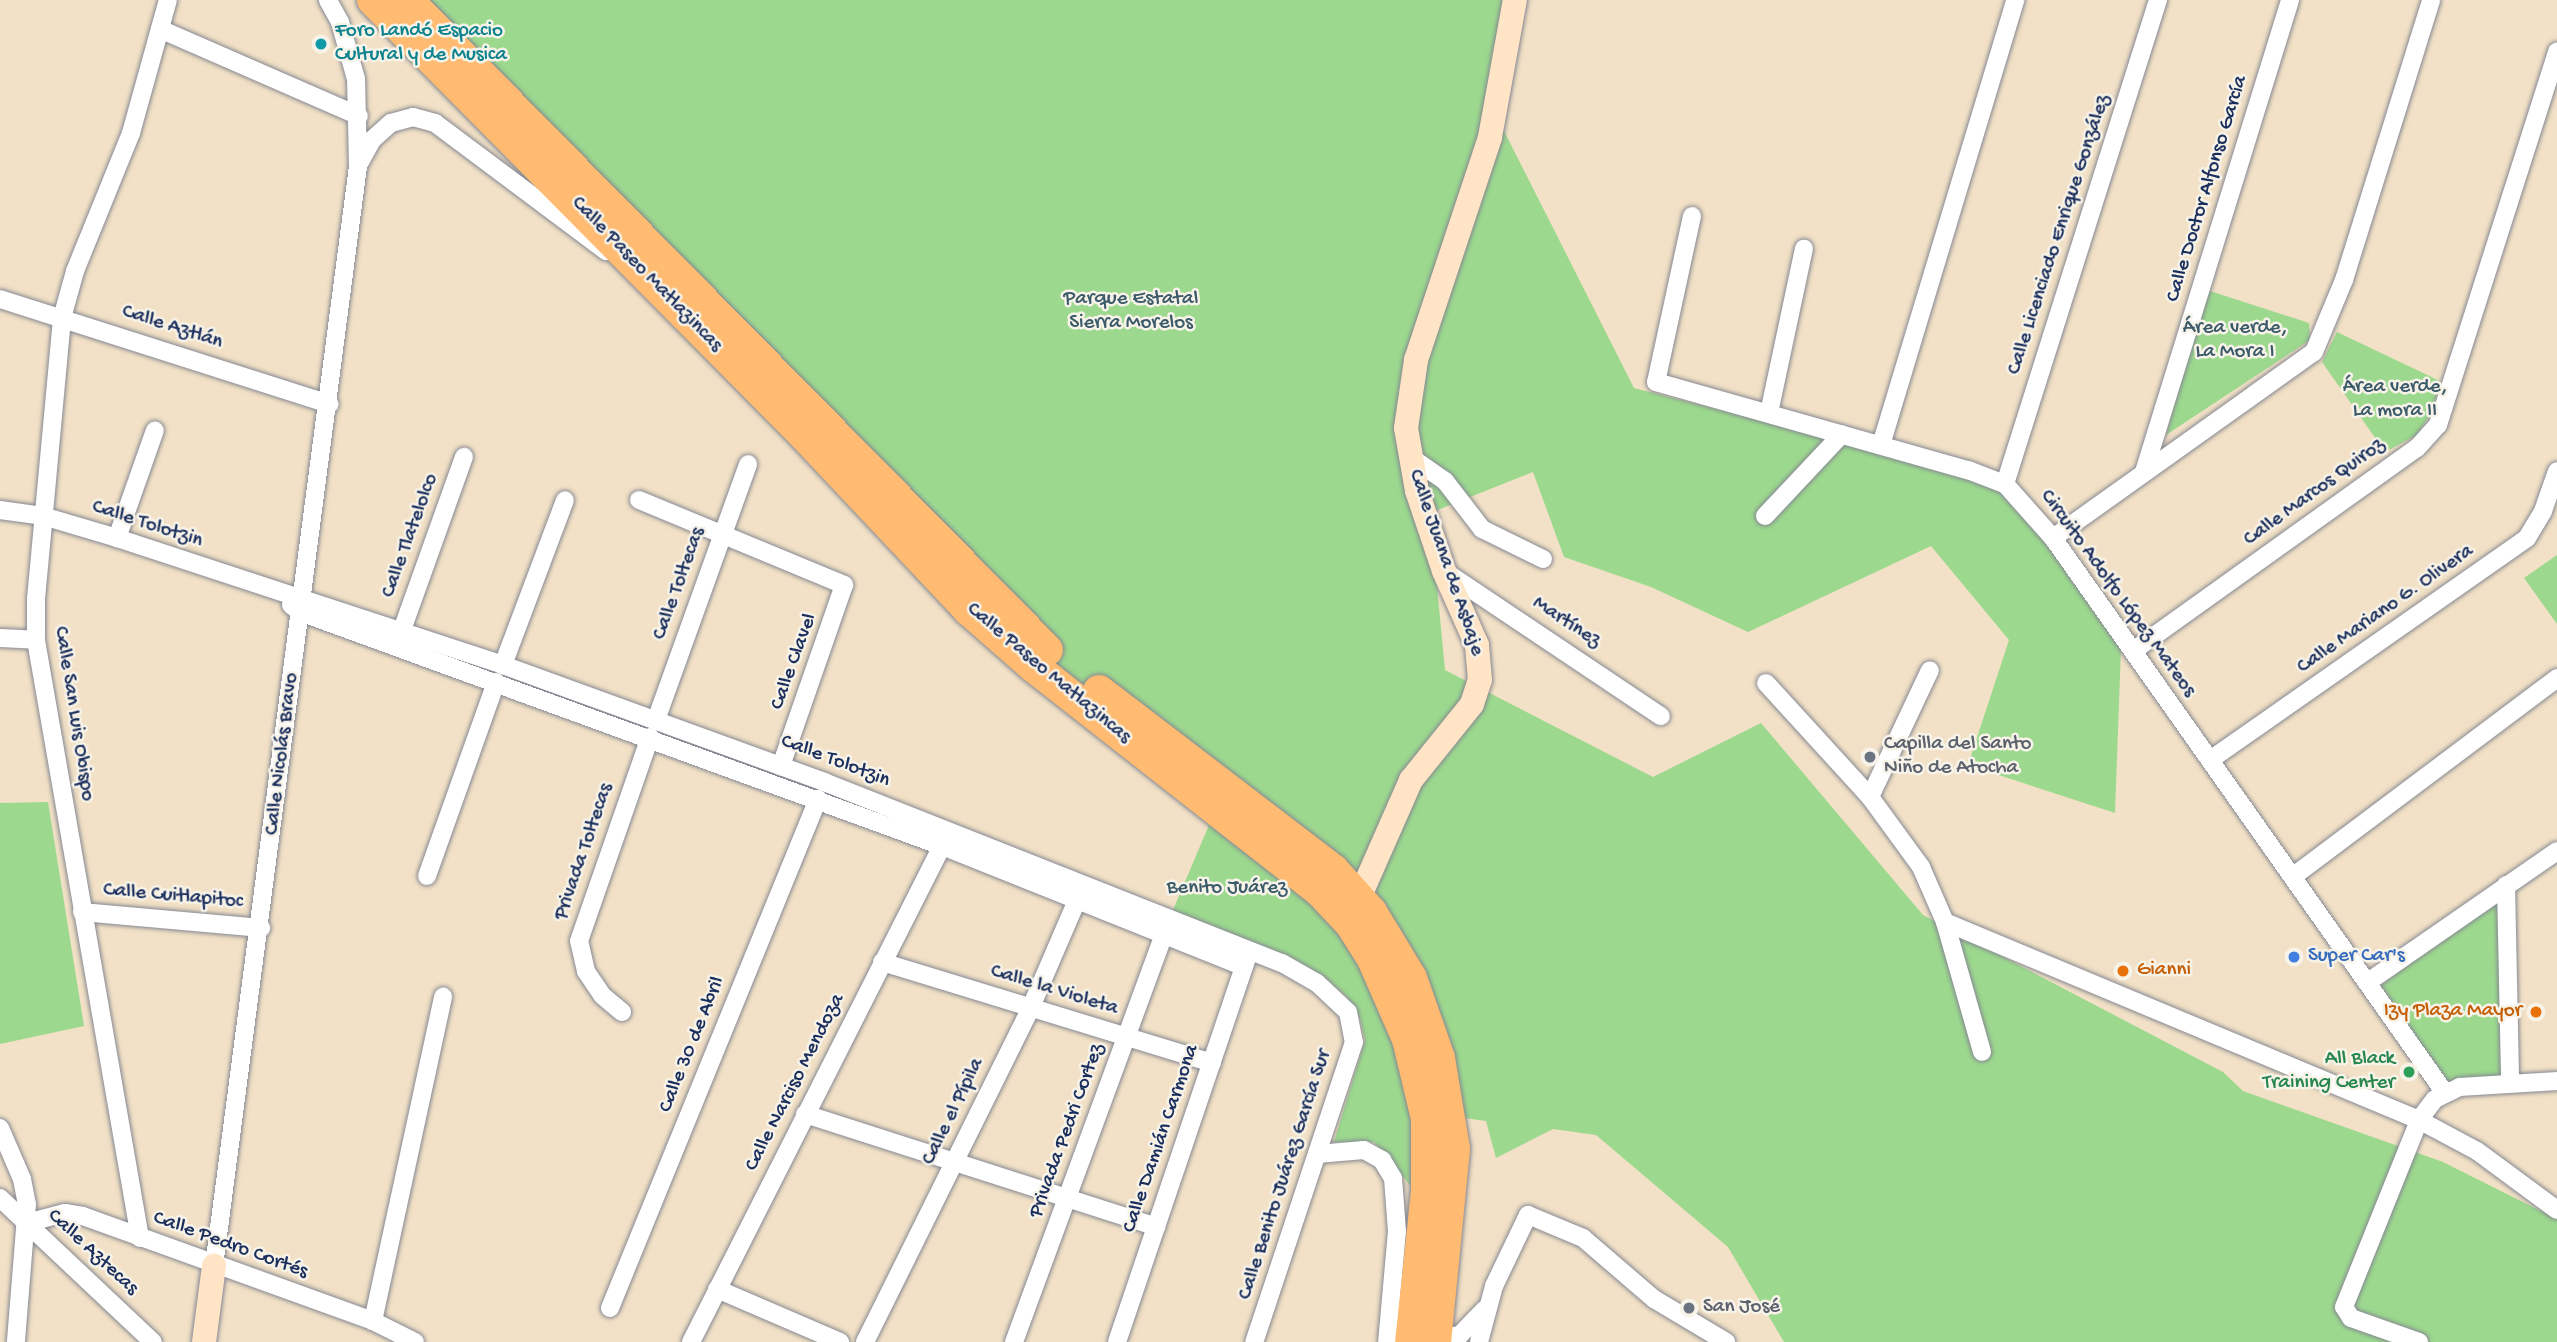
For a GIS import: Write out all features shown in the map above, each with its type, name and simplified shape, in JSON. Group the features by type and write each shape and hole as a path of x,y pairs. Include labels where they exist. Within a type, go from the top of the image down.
{"highway":[{"name":"Calle Paseo Matlazincas","path":"373,0 644,275 815,431 1028,635 1333,870 1359,898 1395,950 1422,1003 1450,1107 1453,1186 1416,1341"},
{"name":"Calle Paseo Matlazincas","path":"407,0 815,431 1006,644 1308,881 1351,924 1373,959 1409,1039 1427,1119 1427,1191 1416,1341"}],"street":[{"name":"Calle San Luis Obispo","path":"140,1238 36,640 43,516 62,318 75,271 131,133 168,0"},
{"name":"Calle Nicolás Bravo","path":"204,1342 330,404 358,166 359,116 351,55 328,0"},
{"name":"Calle Juana de Asbaje","path":"1359,898 1415,774 1472,704 1478,690 1481,670 1476,645 1444,571 1409,456 1408,399 1416,360 1479,178 1515,0"},
{"path":"1881,445 2015,0"},
{"name":"Calle Licenciado Enrique González","path":"2005,484 2158,0"},
{"name":"Calle Doctor Alfonso García","path":"2144,472 2290,0"},
{"path":"2053,538 2314,352 2344,280 2431,0"},
{"path":"160,29 359,116"},
{"name":"Calle Marcos Quiroz","path":"2133,651 2417,448 2438,425 2557,51"},
{"name":"Calle Nicolás Bravo","path":"358,166 373,139 391,123 413,117 435,122 572,228 644,275"},
{"path":"1692,216 1656,377 1659,384 1881,445 2005,484"},
{"path":"1769,413 1804,249"},
{"name":"Calle Aztlán","path":"0,299 330,404"},
{"path":"117,538 155,430"},
{"path":"1765,516 1842,434"},
{"path":"1409,456 1445,481 1482,529 1543,559"},
{"name":"Calle Tlatelolco","path":"402,630 464,457"},
{"name":"Calle Toltecas","path":"653,728 748,464"},
{"name":"Calle Mariano G. Olivera","path":"2210,760 2527,538 2543,511 2557,471"},
{"name":"Circuito Adolfo López Mateos","path":"2005,484 2053,538 2295,875 2445,1093"},
{"path":"503,665 565,500"},
{"path":"639,500 723,534"},
{"name":"Calle Tolotzin","path":"0,510 43,516 117,538 278,594 496,682 781,766 1247,959"},
{"name":"Calle Clavel","path":"723,534 834,578 844,585 844,595 781,766"},
{"name":"Martínez","path":"1444,571 1661,716"},
{"name":"Calle Tolotzin","path":"302,604 402,630 503,665 818,799 1164,935 1317,983 1352,1021"},
{"path":"0,638 36,640"},
{"path":"1870,797 1930,670"},
{"path":"2295,875 2557,678"},
{"path":"427,876 496,682"},
{"path":"1766,683 1870,797 1921,867 1945,922 1982,1052"},
{"name":"Privada Toltecas","path":"622,1012 602,995 586,971 579,941 653,728"},
{"name":"Calle 30 de Abril","path":"610,1308 818,799"},
{"name":"Calle Narciso Mendoza","path":"691,1342 942,846"},
{"path":"2368,982 2557,850"},
{"path":"2506,885 2510,1082"},
{"name":"Calle el Pípila","path":"865,1342 1031,1007 1077,900"},
{"name":"Calle Cuitlapitoc","path":"82,912 261,928"},
{"path":"1945,922 2419,1120 2477,1151 2557,1210"},
{"name":"Privada Pedri Cortez","path":"1014,1342 1164,935"},
{"name":"Calle Damián Carmona","path":"1117,1342 1247,959"},
{"name":"Calle la Violeta","path":"882,962 1212,1063"},
{"path":"373,1321 443,996"},
{"name":"Calle Benito Juárez García Sur","path":"1254,1342 1354,1042 1352,1021"},
{"path":"2419,1342 2351,1318 2344,1307 2419,1120 2445,1093 2510,1082 2557,1081"},
{"path":"805,1114 1156,1227"},
{"path":"0,1128 25,1190 27,1223 16,1342"},
{"path":"1317,1154 1364,1150 1382,1160 1393,1178 1397,1231 1416,1341 1460,1335 1486,1307"},
{"name":"Calle Aztecas","path":"0,1198 153,1342"},
{"name":"Calle Pedro Cortés","path":"27,1223 65,1213 83,1216 214,1266 373,1321 393,1336 415,1342"},
{"path":"1479,1342 1486,1307 1523,1219 1531,1216 1583,1238 1654,1299 1726,1342"},
{"path":"717,1289 841,1342"}],"green space":[{"name":"Parque Estatal Sierra Morelos","path":"407,0 1514,0 1500,123 1634,388 1994,480 2043,536 2121,648 2115,813 1968,765 2009,640 1931,546 1748,632 1651,587 1564,557 1533,472 1430,513 1445,670 1653,777 1761,723 1923,915 2223,1072 2243,1091 2443,1162 2557,1219 2557,1342 1784,1342 1728,1247 1596,1135 1553,1129 1496,1158 1486,1121 1464,1118 1417,987 1033,657"},
{"name":"Área verde, La Mora I","path":"2207,290 2309,323 2310,340 2166,435"},
{"name":"Área verde, La mora II","path":"2337,332 2440,381 2432,412 2417,435 2385,452 2322,362"},
{"path":"2557,555 2557,624 2524,578"},
{"path":"48,802 84,1026 0,1044 0,803"},
{"name":"Benito Juárez","path":"1209,825 1313,905 1337,931 1363,971 1390,1025 1416,1142 1414,1190 1374,1142 1334,1142 1365,1040 1360,1019 1347,997 1323,976 1292,958 1173,910"},
{"path":"2497,901 2503,1076 2447,1082 2381,985"}],"place":[{"name":"Foro Landó Espacio Cultural y de Musica","path":"321,44"},
{"name":"Capilla del Santo Niño de Atocha","path":"1870,757"},
{"name":"Super Car's","path":"2294,957"},
{"name":"Gianni","path":"2123,971"},
{"name":"Izy Plaza Mayor","path":"2536,1012"},
{"name":"All Black Training Center","path":"2409,1072"},
{"name":"San José","path":"1689,1308"}]}
